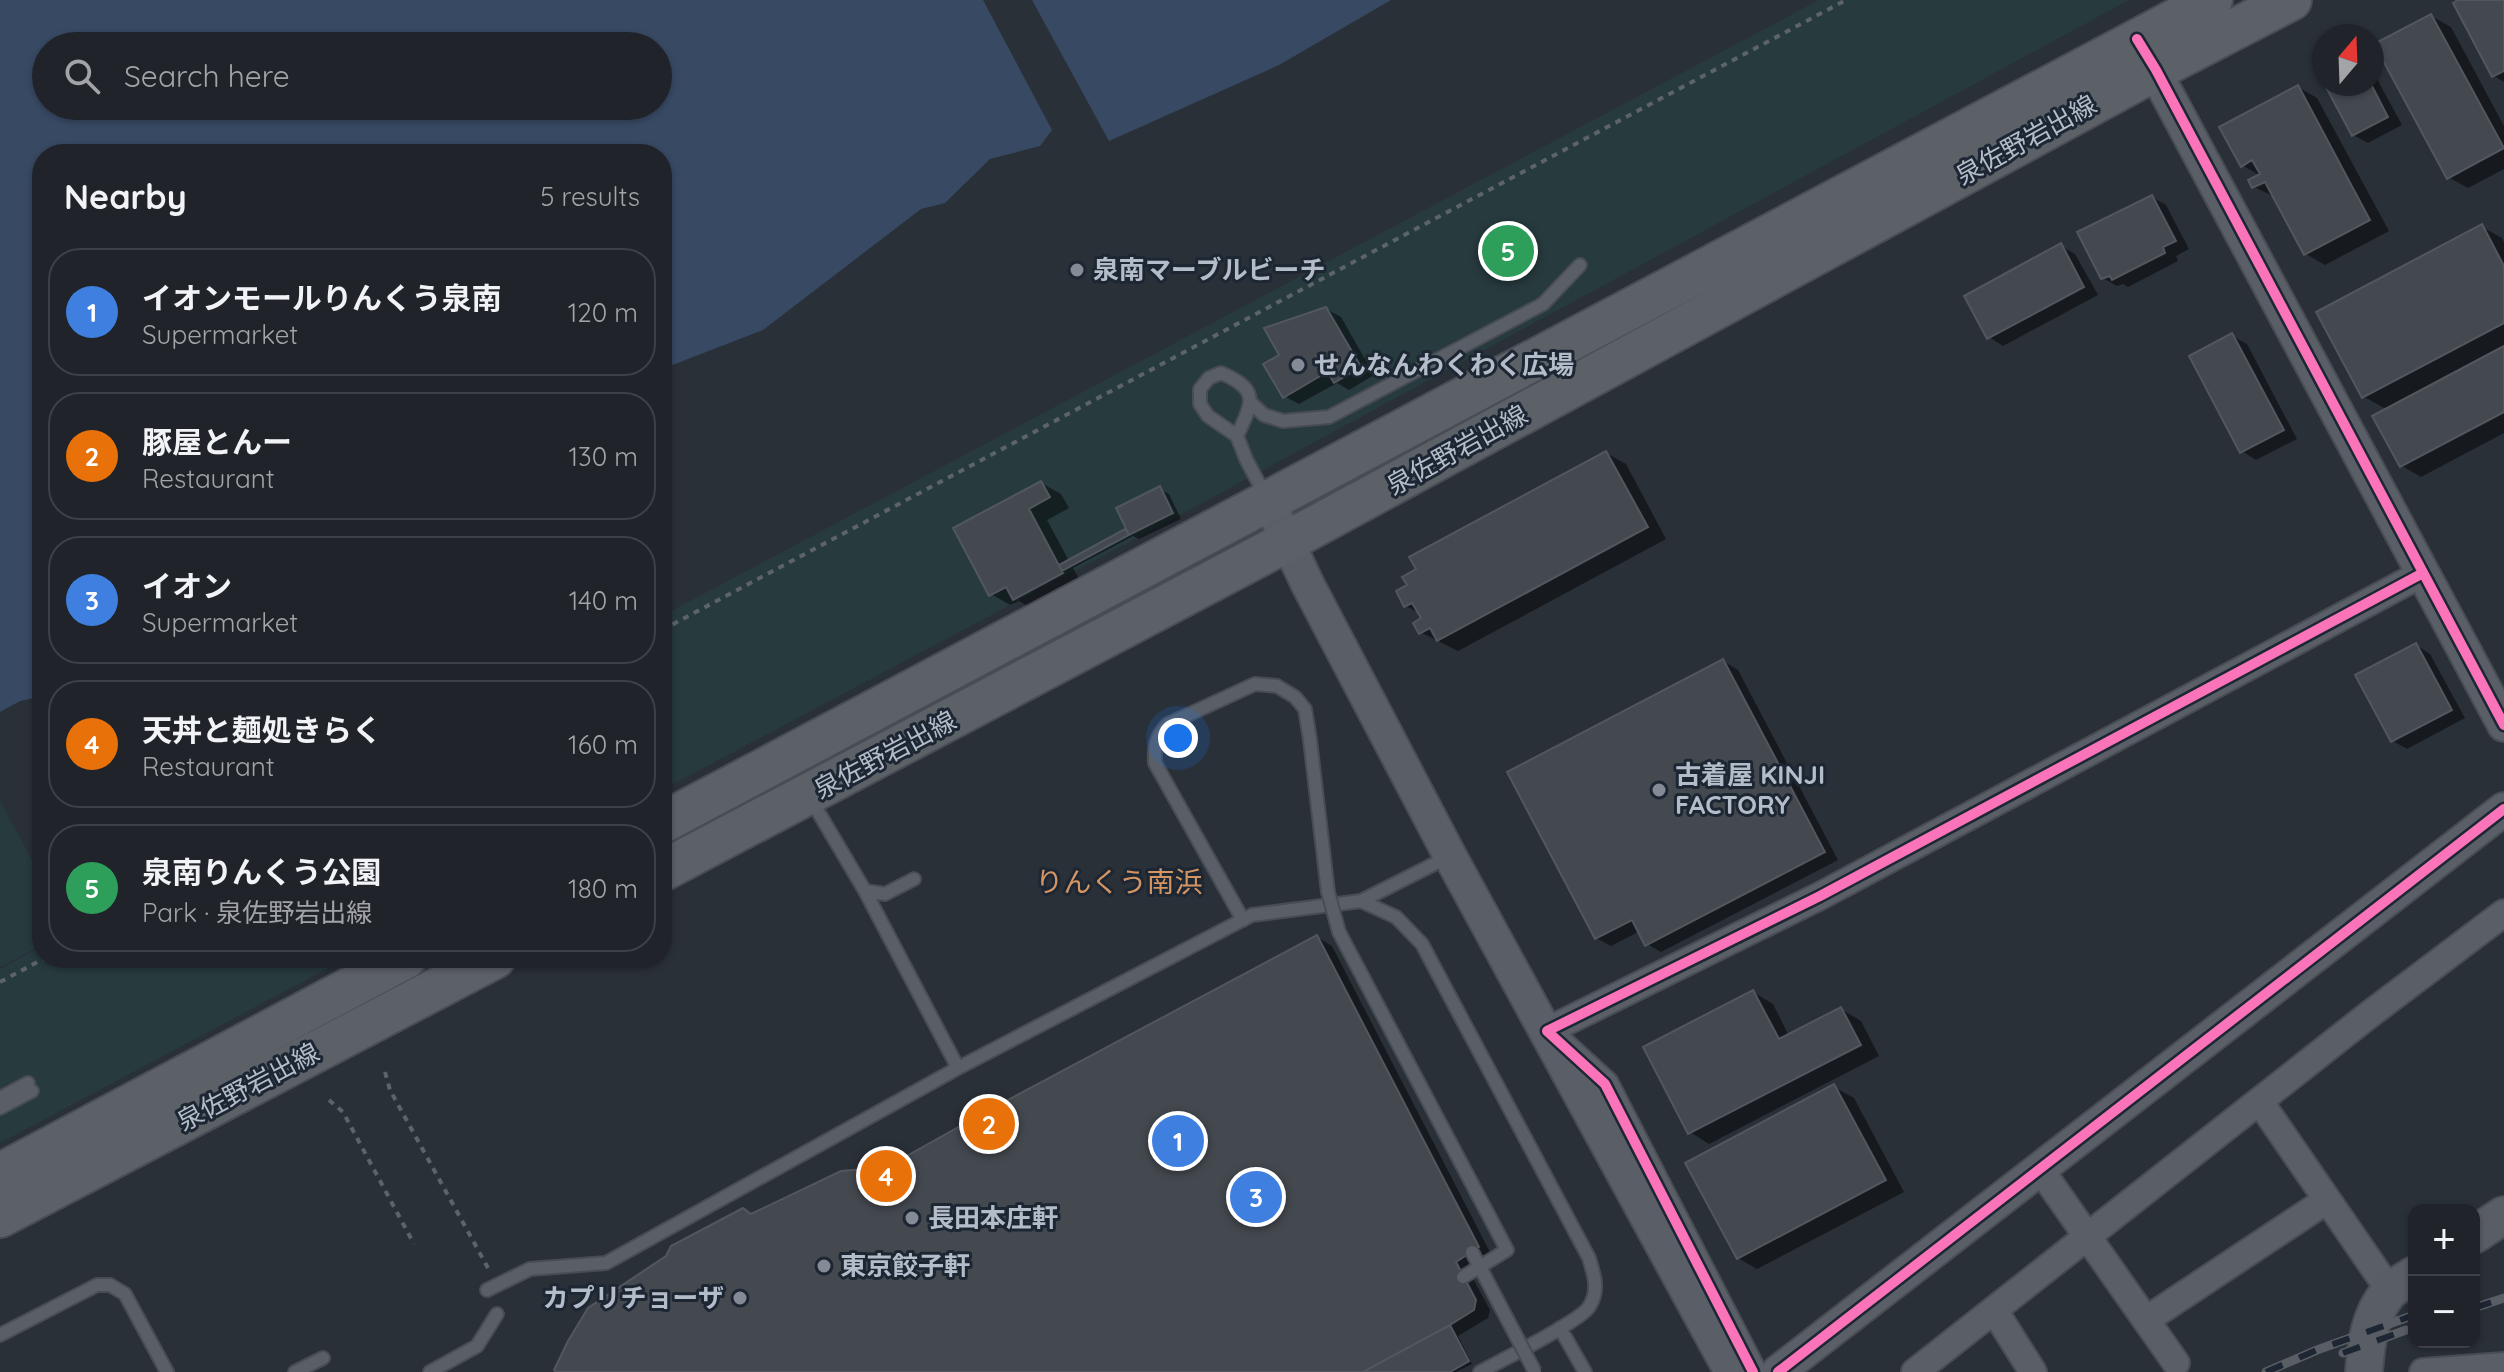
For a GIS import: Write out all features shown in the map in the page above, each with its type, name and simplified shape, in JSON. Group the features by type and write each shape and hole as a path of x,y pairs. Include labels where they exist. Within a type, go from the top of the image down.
{"main road":[{"name":"泉佐野岩出線","path":"672,866 1286,542 2147,55 2212,0"},
{"name":"泉佐野岩出線","path":"672,818 1269,502 2147,55 2291,0"},
{"name":"泉佐野岩出線","path":"0,1174 387,968"},
{"name":"泉佐野岩出線","path":"0,1217 476,968"},
{"path":"2480,1231 2504,1215"},
{"path":"2364,1372 2369,1331 2379,1306 2402,1283"}],"street":[{"path":"2147,55 2504,725"},
{"path":"1269,502 1286,542 1450,856 1731,1372"},
{"path":"1547,1031 1820,896 2423,573"},
{"path":"1778,1372 2504,809"},
{"path":"1915,1372 2370,1014 2504,913"},
{"path":"1547,1031 1605,1084 1753,1372"},
{"path":"2260,1102 2327,1200 2402,1283"},
{"path":"2040,1169 2176,1363"},
{"path":"2146,1320 2327,1200"},
{"path":"1994,1310 2033,1372"},
{"path":"2423,1372 2504,1366"}],"lane":[{"path":"1251,403 1264,415 1283,421 1329,417 1543,304 1580,265"},
{"path":"1237,436 1251,403 1250,396 1242,383 1221,373 1209,378 1200,389 1200,404 1208,416 1237,436 1269,502"},
{"path":"1243,920 1155,763 1154,750 1158,734 1168,724 1255,684 1277,686 1295,697 1305,709 1328,892 1339,932 1507,1250 1463,1277"},
{"path":"808,795 865,891 958,1068"},
{"path":"487,1290 530,1269 606,1263 958,1068 1252,915 1361,901 1450,856"},
{"path":"865,891 885,894 914,879"},
{"path":"1361,901 1396,917 1422,944 1589,1258 1597,1284 1589,1308 1560,1328 1480,1372"},
{"path":"0,1098 30,1087 0,1108"},
{"path":"1472,1252 1535,1372"},
{"path":"0,1335 97,1285 110,1285 125,1294 167,1372"},
{"path":"430,1372 477,1346 497,1314"},
{"path":"1560,1328 1585,1372"},
{"path":"295,1372 323,1358"}],"path":[{"path":"672,625 1846,0"},
{"path":"0,982 32,965"},
{"path":"385,1072 390,1090 488,1268"},
{"path":"329,1100 343,1112 414,1244"}],"green space":[{"path":"1819,0 2129,0 1206,501 672,785 672,611"},
{"path":"0,801 32,860 32,950 0,967"},
{"path":"32,951 32,968 328,968 0,1143 0,969"}],"water":[{"path":"0,0 983,0 1052,130 1040,146 990,159 945,203 921,209 763,330 672,365 672,144 32,144 32,698 0,712"},
{"path":"1032,0 1391,0 1279,65 1109,141"}],"building":[{"path":"2458,0 2504,0 2504,71 2492,77 2453,3"},
{"path":"2431,14 2504,148 2447,179 2384,62 2384,39"},
{"path":"2298,85 2370,220 2304,255 2265,182 2252,188 2248,180 2260,174 2252,160 2241,167 2219,127"},
{"path":"2330,96 2377,96 2388,117 2352,136"},
{"path":"2152,195 2176,241 2163,247 2165,253 2112,280 2110,276 2101,279 2077,232"},
{"path":"2482,224 2504,266 2504,323 2362,398 2316,312"},
{"path":"2061,243 2084,287 1987,339 1964,296"},
{"path":"1326,307 1361,367 1334,383 1327,372 1283,398 1263,364 1279,355 1264,328"},
{"path":"2232,333 2284,430 2240,453 2189,356"},
{"path":"2504,346 2504,412 2400,467 2372,416"},
{"path":"1606,451 1648,527 1437,641 1430,628 1419,634 1413,623 1421,618 1412,603 1404,607 1396,591 1407,585 1402,577 1416,569 1409,557"},
{"path":"1041,481 1050,497 1029,509 1063,573 1013,600 1006,587 989,596 953,528"},
{"path":"1160,486 1173,513 1129,535 1116,508"},
{"path":"1125,529 1129,535 1062,571 1059,565"},
{"path":"2416,643 2452,710 2391,742 2355,675"},
{"path":"1723,659 1825,852 1645,946 1632,920 1595,939 1507,772"},
{"path":"1317,935 1479,1247 1456,1262 1476,1300 1474,1310 1450,1325 1363,1372 554,1370 588,1308 666,1256 671,1246 743,1208 751,1214 841,1171 887,1167"},
{"path":"1753,990 1779,1039 1841,1007 1861,1045 1688,1134 1643,1047"},
{"path":"1834,1084 1886,1180 1737,1259 1685,1163"},
{"path":"1450,1325 1469,1361 1450,1372 1363,1372"}],"railway":[{"path":"2480,1306 2504,1298"},
{"path":"2266,1372 2408,1317"},
{"path":"2343,1353 2406,1330"}],"cycle path":[{"path":"2137,39 2504,725"},
{"path":"1753,1372 1605,1084 1547,1031 1820,896 2423,573"},
{"path":"1778,1372 2504,809"}],"place":[{"name":"泉南りんくう公園","path":"1508,251"},
{"name":"泉南マーブルビーチ","path":"1077,270"},
{"name":"せんなんわくわく広場","path":"1298,365"},
{"name":"古着屋 KINJI FACTORY","path":"1659,790"},
{"name":"豚屋とんー","path":"989,1124"},
{"name":"イオンモールりんくう泉南","path":"1178,1141"},
{"name":"天丼と麺処きらく","path":"886,1176"},
{"name":"イオン","path":"1256,1197"},
{"name":"長田本庄軒","path":"912,1218"},
{"name":"東京餃子軒","path":"824,1266"},
{"name":"カプリチョーザ","path":"740,1298"}],"district":[{"name":"りんくう南浜","path":"1119,882"}]}
